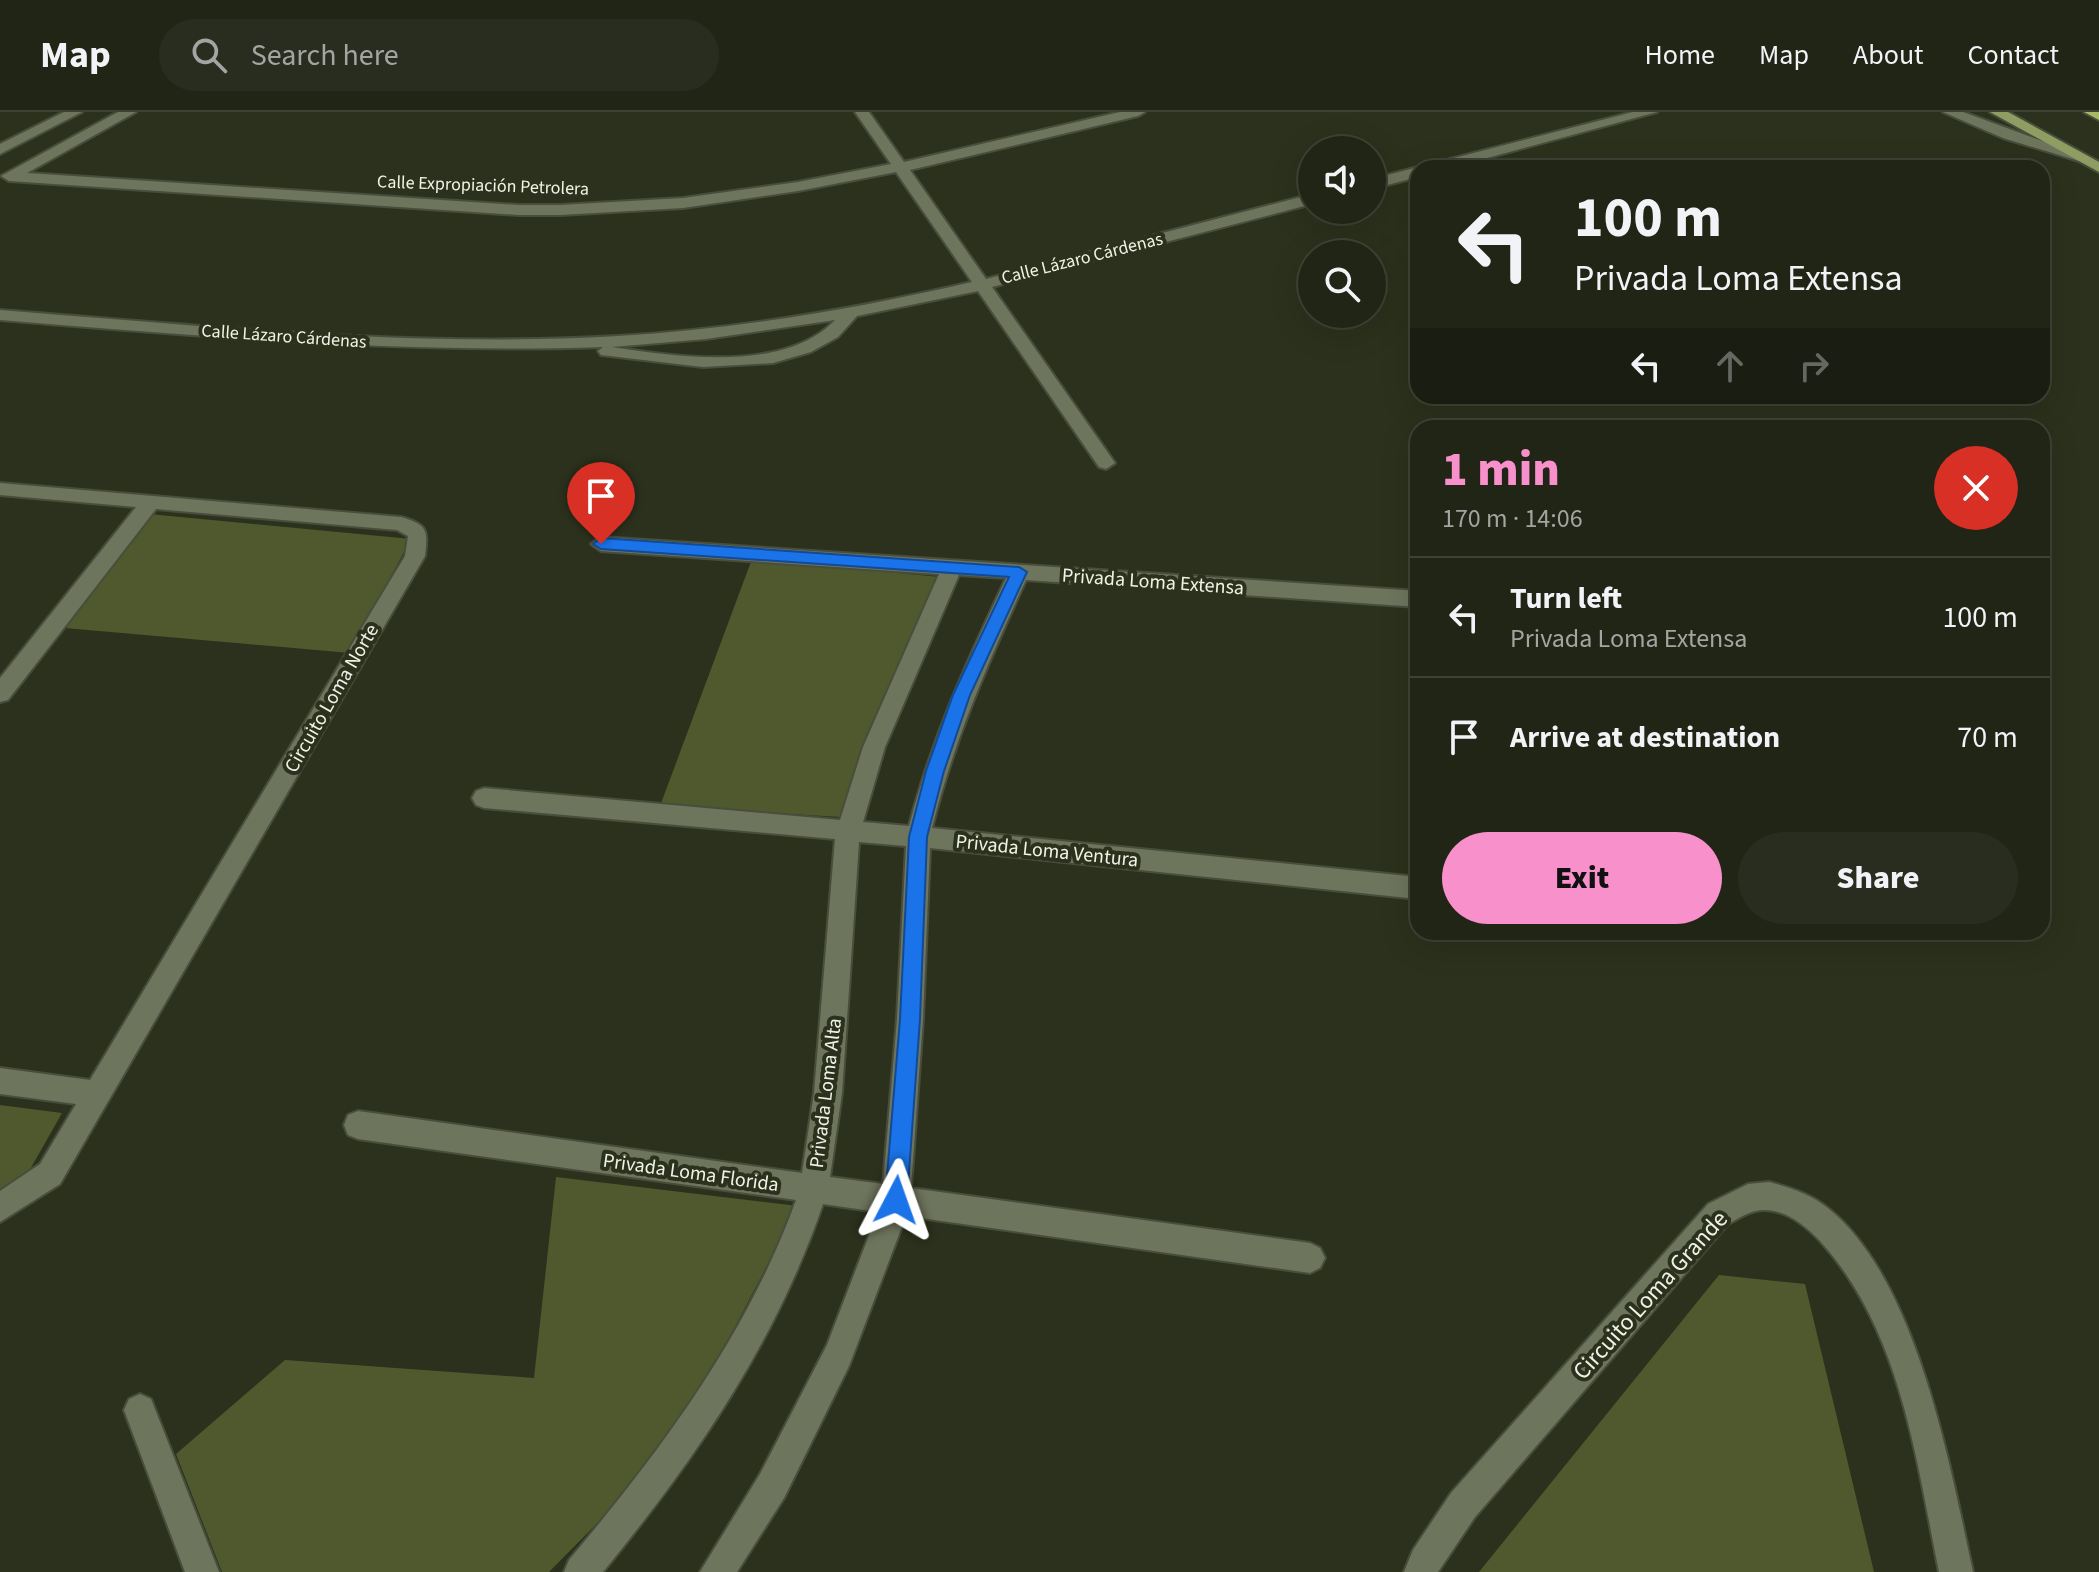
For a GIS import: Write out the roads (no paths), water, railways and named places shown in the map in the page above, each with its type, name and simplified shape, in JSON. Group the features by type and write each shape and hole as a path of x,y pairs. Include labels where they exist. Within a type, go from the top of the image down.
{"highway":[{"path":"2091,112 2099,116"}],"main road":[{"path":"1997,112 2099,168"}],"street":[{"path":"0,150 75,112"},
{"path":"5,178 129,112"},
{"path":"862,112 1106,463"},
{"name":"Calle Expropiación Petrolera","path":"5,178 519,210 600,210 696,202 901,168 1138,112"},
{"path":"1463,160 1650,112"},
{"path":"1950,112 2008,135 2079,157"},
{"path":"1386,180 1410,174"},
{"name":"Calle Lázaro Cárdenas","path":"0,315 368,343 569,344 708,334 852,312 981,284 1298,203"},
{"name":"Calle Lázaro Cárdenas","path":"569,344 651,359 731,360 787,356 818,345 843,326 852,312"},
{"name":"Circuito Loma Norte","path":"0,489 401,524 418,533 415,556 50,1174 0,1208"},
{"path":"0,694 151,502"},
{"name":"Privada Loma Extensa","path":"601,544 1410,598"},
{"name":"Privada Loma Alta","path":"581,1572 648,1491 734,1366 791,1254 814,1189 828,1093 848,831 874,747 952,567"},
{"path":"717,1572 772,1486 838,1355 887,1233 896,1200 910,1019 918,837 935,771 962,695 1019,572"},
{"name":"Privada Loma Ventura","path":"484,798 918,837 1410,887"},
{"path":"0,1081 99,1094"},
{"name":"Privada Loma Florida","path":"358,1125 1310,1258"},
{"name":"Circuito Loma Grande","path":"1421,1572 1463,1505 1718,1214 1743,1199 1769,1196 1793,1203 1829,1229 1879,1305 1916,1395 1956,1572"},
{"path":"140,1410 202,1572"}]}
